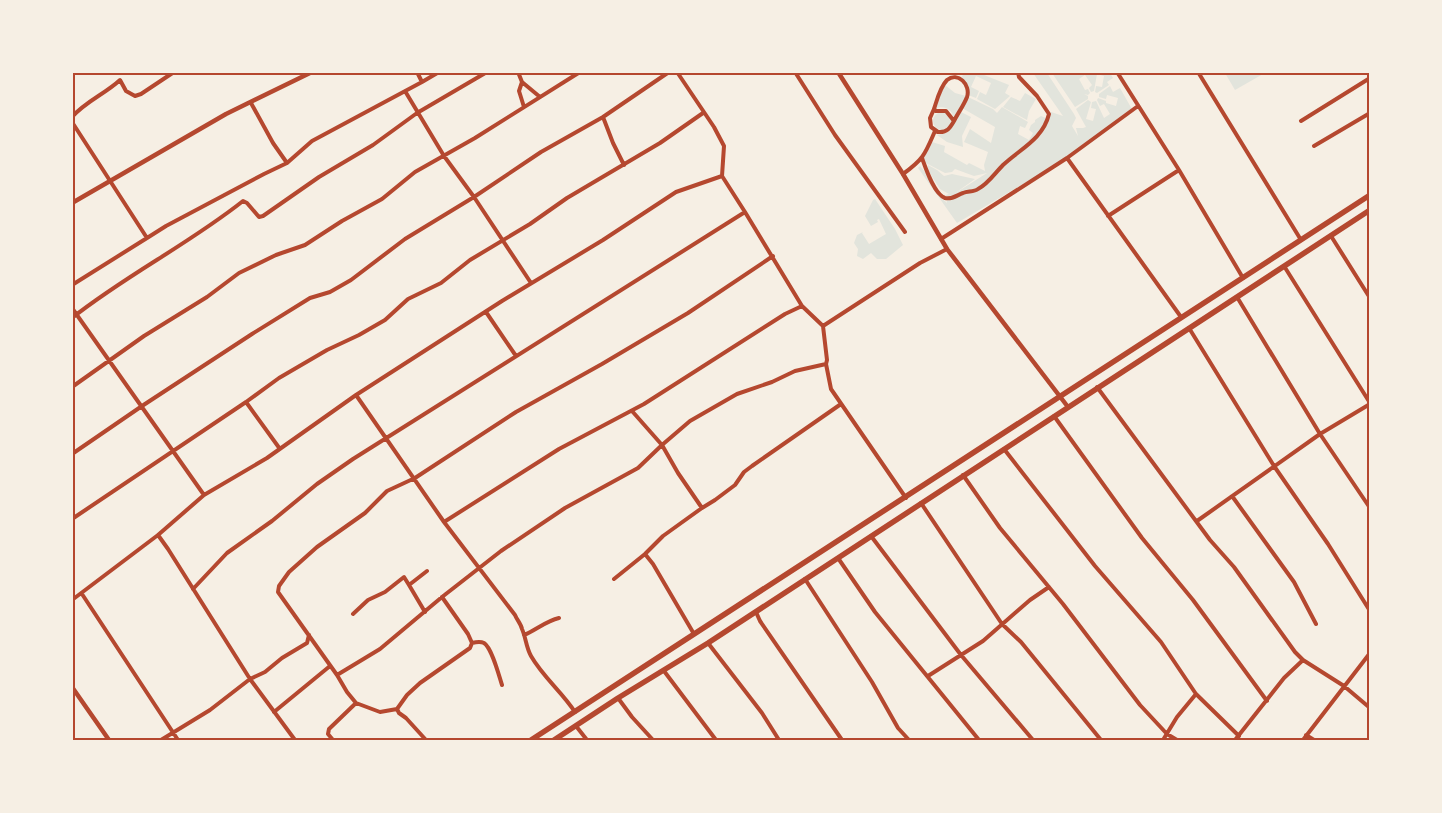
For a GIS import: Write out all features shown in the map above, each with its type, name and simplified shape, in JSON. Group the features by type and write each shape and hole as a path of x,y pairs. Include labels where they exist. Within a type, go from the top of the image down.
{"highway":[{"path":"531,740 1370,195"},
{"path":"554,740 756,612 1370,210"}],"street":[{"path":"72,118 81,107 112,88 120,80 126,91 135,96 174,72"},
{"path":"72,203 226,114 312,72"},
{"path":"417,72 422,82"},
{"path":"72,285 174,222 287,163 312,141 439,72"},
{"path":"72,318 148,265 213,224 244,201 247,202 259,217 263,216 319,177 373,145 417,113 487,72"},
{"path":"518,72 522,82 540,97"},
{"path":"72,387 144,336 207,297 239,273 276,255 305,245 382,199 415,172 580,72"},
{"path":"72,454 288,310 310,298 330,292 352,280 405,239 474,197 541,152 603,117 669,72"},
{"path":"677,72 714,127 724,146 722,176 746,212 802,306 822,326 826,364 831,388 906,498"},
{"path":"796,72 835,135 905,232"},
{"path":"838,72 903,174 947,249 1068,407"},
{"path":"922,158 937,192 943,197 950,198 977,190 1013,156 1032,142 1042,131 1048,114 1037,96 1019,76 1018,72"},
{"path":"1117,72 1180,170 1243,278"},
{"path":"1198,72 1301,240"},
{"path":"956,77 963,80 968,96 954,121 946,132 941,133 935,131 930,122 944,84 948,79 956,77"},
{"path":"1301,121 1370,78"},
{"path":"522,82 519,91 524,107"},
{"path":"405,92 444,156 474,197 531,283"},
{"path":"251,103 273,143 287,163"},
{"path":"941,239 1067,158 1138,106"},
{"path":"934,109 936,111 946,111 954,121"},
{"path":"72,519 279,378 327,350 359,336 386,320 408,299 441,283 470,260 560,205 567,198 660,143 703,113"},
{"path":"1314,146 1370,113"},
{"path":"603,117 624,165"},
{"path":"72,122 147,238"},
{"path":"903,174 922,158 935,131"},
{"path":"1067,158 1181,317"},
{"path":"1108,216 1180,170"},
{"path":"72,600 158,535 204,495 280,449 356,395 676,192 722,176"},
{"path":"193,589 227,553 272,521 317,484 386,437 746,212"},
{"path":"1331,236 1370,298"},
{"path":"822,326 920,263 947,249"},
{"path":"472,643 468,650 420,683 407,695 397,709 380,712 356,703 347,692 338,675 282,600 278,592 279,586 289,572 318,547 365,513 387,491 414,478 516,412 688,313 772,256"},
{"path":"1197,521 1320,434 1370,403 1284,266"},
{"path":"1237,297 1320,434 1370,508"},
{"path":"444,522 559,449 632,411 784,314 802,306"},
{"path":"72,308 204,495"},
{"path":"486,312 516,356"},
{"path":"1189,328 1274,466 1328,544 1370,611"},
{"path":"338,675 380,649 480,567 565,508 638,468 690,420 737,394 772,382 795,371 826,364"},
{"path":"1097,387 1303,660 1344,686 1370,708"},
{"path":"356,395 444,522 480,567 514,615 522,628 525,644 531,657 543,674 565,697 575,712"},
{"path":"246,402 280,449"},
{"path":"614,579 645,554 663,536 735,485 744,472 841,404"},
{"path":"632,411 662,445 678,473 702,508"},
{"path":"1054,416 1142,538 1192,600 1267,701"},
{"path":"1004,449 1095,566 1161,642 1196,694 1239,736"},
{"path":"963,476 1000,528 1050,587 1140,705 1167,734 1177,740"},
{"path":"1232,496 1294,582 1316,624"},
{"path":"921,503 1002,624 1021,642 1101,740"},
{"path":"158,535 250,679 295,740"},
{"path":"871,536 961,655 1033,740"},
{"path":"645,554 653,564 694,634"},
{"path":"838,558 875,612 979,740"},
{"path":"409,585 426,570"},
{"path":"353,614 368,600 384,592 404,577 425,612"},
{"path":"805,579 863,668 898,728 909,740"},
{"path":"928,676 982,641 1030,600 1050,587"},
{"path":"82,594 178,740"},
{"path":"442,597 468,634 472,643"},
{"path":"756,612 760,621 842,740"},
{"path":"524,635 554,619 560,618"},
{"path":"161,740 210,710 250,679 265,672 282,658 307,643 309,635"},
{"path":"472,643 480,642 487,646 496,665 502,685"},
{"path":"708,643 762,713 779,740"},
{"path":"1303,740 1370,654"},
{"path":"1235,740 1284,678 1303,660"},
{"path":"274,712 330,666"},
{"path":"664,671 716,740"},
{"path":"72,687 109,740"},
{"path":"1163,740 1177,717 1196,694"},
{"path":"618,698 653,740"},
{"path":"333,740 328,734 329,730 356,703"},
{"path":"397,709 399,714 406,718 426,740"},
{"path":"576,726 587,740"},
{"path":"1306,735 1314,740"}],"shaded area":[{"path":"964,73 979,73 1009,85 1005,93 1010,96 995,109 977,99 980,92 986,95 991,83 976,76 971,87 979,91 976,98 968,95 968,85 961,78"},
{"path":"1033,73 1047,73 1076,118 1072,126 1078,136 1076,128 1086,127 1076,109 1088,100 1091,102 1086,119 1093,121 1096,109 1091,108 1092,102 1096,101 1104,118 1110,114 1104,104 1100,106 1097,100 1098,98 1116,106 1118,98 1107,95 1106,99 1099,97 1099,94 1110,86 1113,92 1120,88 1133,111 1084,148 957,223 918,168 920,166 926,173 938,195 947,203 946,195 949,194 940,189 927,169 928,165 944,176 952,174 975,179 954,194 987,173 974,176 955,169 952,172 945,173 922,161 932,142 945,146 944,152 967,165 969,163 985,171 984,165 988,152 964,142 970,129 991,143 995,127 962,108 968,97 993,109 997,113 1002,107 1028,122 1025,128 1020,126 1018,134 1029,140 1033,133 1029,130 1035,120 1041,116 1048,119 1051,112 1063,116"},
{"path":"1052,73 1110,73 1113,78 1107,82 1109,85 1097,93 1095,92 1096,86 1102,87 1104,76 1097,74 1094,91 1091,92 1089,88 1092,85 1085,75 1079,79 1085,90 1088,89 1090,93 1088,95 1084,94 1088,96 1088,99 1075,107"},
{"path":"1225,73 1262,73 1263,74 1235,90"},
{"path":"945,85 955,93 966,96 954,119 947,108 934,109"},
{"path":"1025,93 1036,99 1029,111 1027,120 1003,107 1011,97 1020,101"},
{"path":"942,112 948,115 951,121 948,127 942,130 936,127 933,121 936,115"},
{"path":"961,112 971,117 962,136 963,147 947,142 937,135 948,132"},
{"path":"875,199 903,245 886,259 877,259 871,253 863,259 857,256 858,249 854,243 857,235 863,232 869,244 886,234 879,219 877,220 878,222 871,226 865,216"}]}
